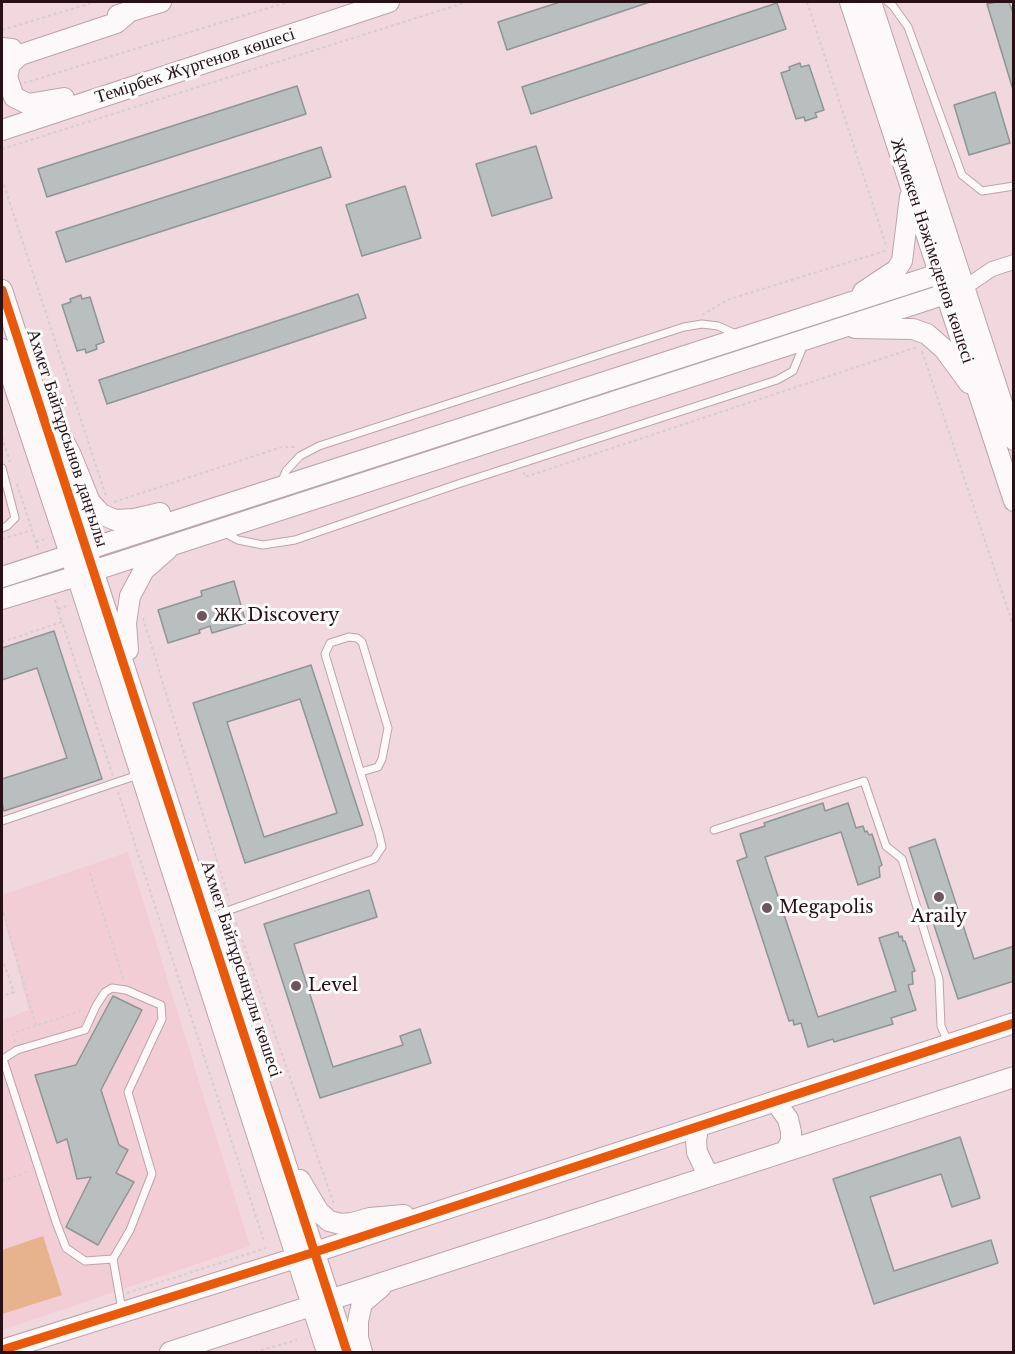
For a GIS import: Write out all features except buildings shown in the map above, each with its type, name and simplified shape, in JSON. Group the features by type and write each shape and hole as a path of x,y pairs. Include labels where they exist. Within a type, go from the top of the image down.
{"street":[{"path":"5,49 161,2"},
{"name":"Темірбек Жүргенов көшесі","path":"10,127 388,2"},
{"name":"Жұмекен Нәжімеденов көшесі","path":"871,2 948,271 1014,440"},
{"name":"Жұмекен Нәжімеденов көшесі","path":"850,4 910,186 948,271"},
{"path":"129,12 116,23 20,55 10,64 7,77 9,87 14,97 28,104 50,102 117,82 145,83"},
{"path":"2,140 10,127"},
{"path":"852,302 896,270 895,255 908,223 910,186"},
{"path":"4,575 948,271 992,269 1012,264"},
{"path":"4,600 955,291 992,269"},
{"name":"Ахмет Байтұрсынов даңғылы","path":"2,290 39,404 78,552"},
{"name":"Жұмекен Нәжімеденов көшесі","path":"955,291 979,395 1014,501"},
{"path":"843,327 913,329 927,334 944,349 979,395"},
{"name":"Ахмет Байтұрсынов даңғылы","path":"2,349 86,573 93,598"},
{"path":"39,404 58,428 90,502 101,514 115,520 134,519 184,507 219,506"},
{"path":"127,671 126,623 130,596 144,570 174,544"},
{"name":"Ахмет Байтұрсынұлы көшесі","path":"93,598 127,671 280,1143 305,1255"},
{"name":"Ахмет Байтұрсынұлы көшесі","path":"93,598 141,774 321,1303 347,1353"},
{"path":"2,1350 121,1304 305,1255 1014,1023"},
{"path":"170,1353 1014,1077"},
{"path":"775,1101 788,1119 791,1132 791,1141 786,1151"},
{"path":"698,1127 697,1152 705,1169 712,1175"},
{"path":"280,1143 307,1193 319,1212 329,1221 341,1224 398,1214 426,1216"},
{"path":"362,1353 358,1338 358,1321 362,1303 388,1281"},
{"name":"Ахмет Байтұрсынұлы көшесі","path":"321,1303 327,1353"}],"lane":[{"path":"888,2 908,27 962,175 982,191 1014,186"},
{"path":"279,487 285,471 300,456 319,446 684,327 702,324 718,326 743,337"},
{"path":"218,530 238,540 263,545 295,540 777,380 793,371 806,339"},
{"path":"2,468 15,518 2,528"},
{"path":"207,918 374,859 382,848 325,654 330,643 349,637 357,638 362,642 388,728 382,759 378,767 361,772"},
{"path":"2,820 141,774"},
{"path":"714,830 864,782 886,846 902,859 939,980 941,1026 949,1044"},
{"path":"112,1259 85,1261 66,1248 3,1059 17,1050 85,1030 96,1006 105,992 112,988 126,990 161,1005 162,1019 128,1092 152,1174 130,1230 112,1259 121,1304"}],"path":[{"path":"2,30 95,2"},
{"path":"9,87 288,2"},
{"path":"2,149 467,2"},
{"path":"684,327 727,300 895,255 807,2"},
{"path":"2,179 108,504 282,447 319,446"},
{"path":"921,346 1014,627"},
{"path":"2,539 32,530 43,563"},
{"path":"50,584 264,1241"},
{"path":"143,618 232,909 334,1204"},
{"path":"2,642 62,622"},
{"path":"90,873 126,990"},
{"path":"2,908 36,1026"},
{"path":"2,958 14,993 2,996"},
{"path":"17,1050 13,1033 96,1006"},
{"path":"2,1181 39,1169"},
{"path":"121,1304 266,1248"},
{"path":"255,1353 297,1340"}],"shaded area":[{"path":"128,852 250,1246 2,1330 2,1020 29,1010 2,912 2,895"},
{"path":"43,1236 62,1295 2,1314 2,1250"}],"cycle path":[{"path":"2,290 347,1352"},
{"path":"2,1350 315,1252 1014,1023"}],"place":[{"name":"ЖК Discovery","path":"202,616"},
{"name":"Araily","path":"939,897"},
{"name":"Megapolis","path":"767,908"},
{"name":"Level","path":"296,986"}]}
